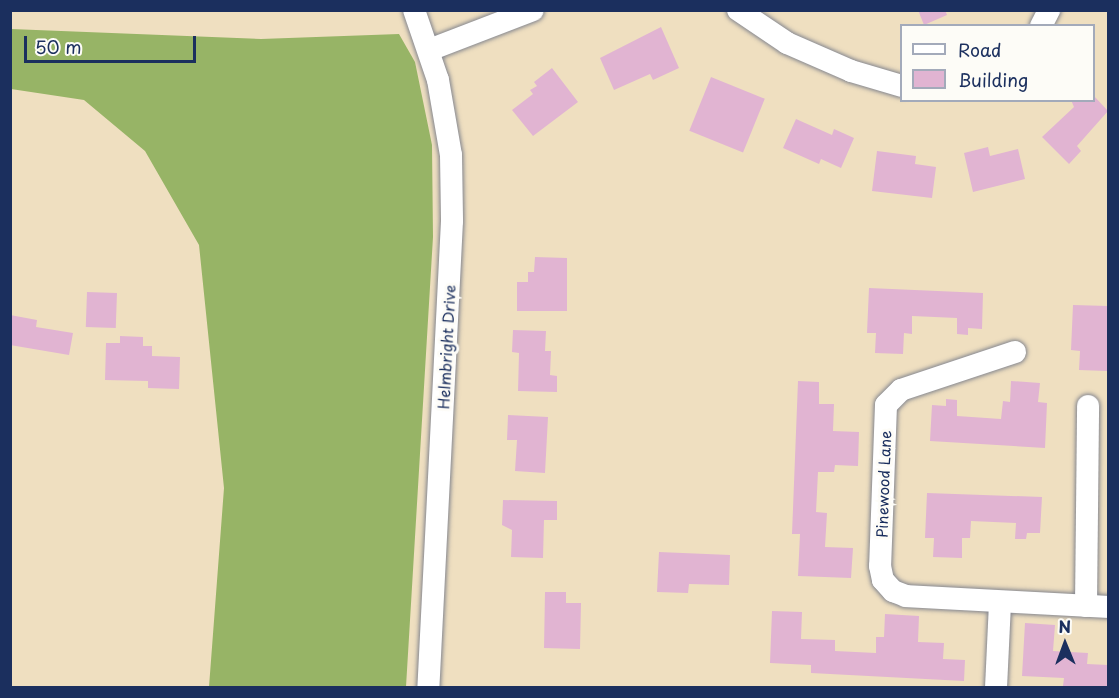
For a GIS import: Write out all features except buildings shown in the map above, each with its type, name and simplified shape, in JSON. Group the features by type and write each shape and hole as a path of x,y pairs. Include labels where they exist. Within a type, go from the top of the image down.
{"street":[{"name":"Helmbright Drive","path":"414,10 429,50 451,155 452,221 428,687"},
{"path":"429,50 533,10"},
{"path":"738,10 787,43 851,71 900,85"},
{"path":"1042,24 1049,10"},
{"name":"Pinewood Lane","path":"1015,352 902,390 886,405 880,566 883,580 893,591 906,596 1108,607"},
{"path":"1086,606 1088,406"},
{"path":"996,687 1000,602"}],"green space":[{"path":"11,29 261,39 399,34 415,62 432,145 433,237 406,687 209,687 224,488 199,245 145,151 84,100 11,89"}]}
